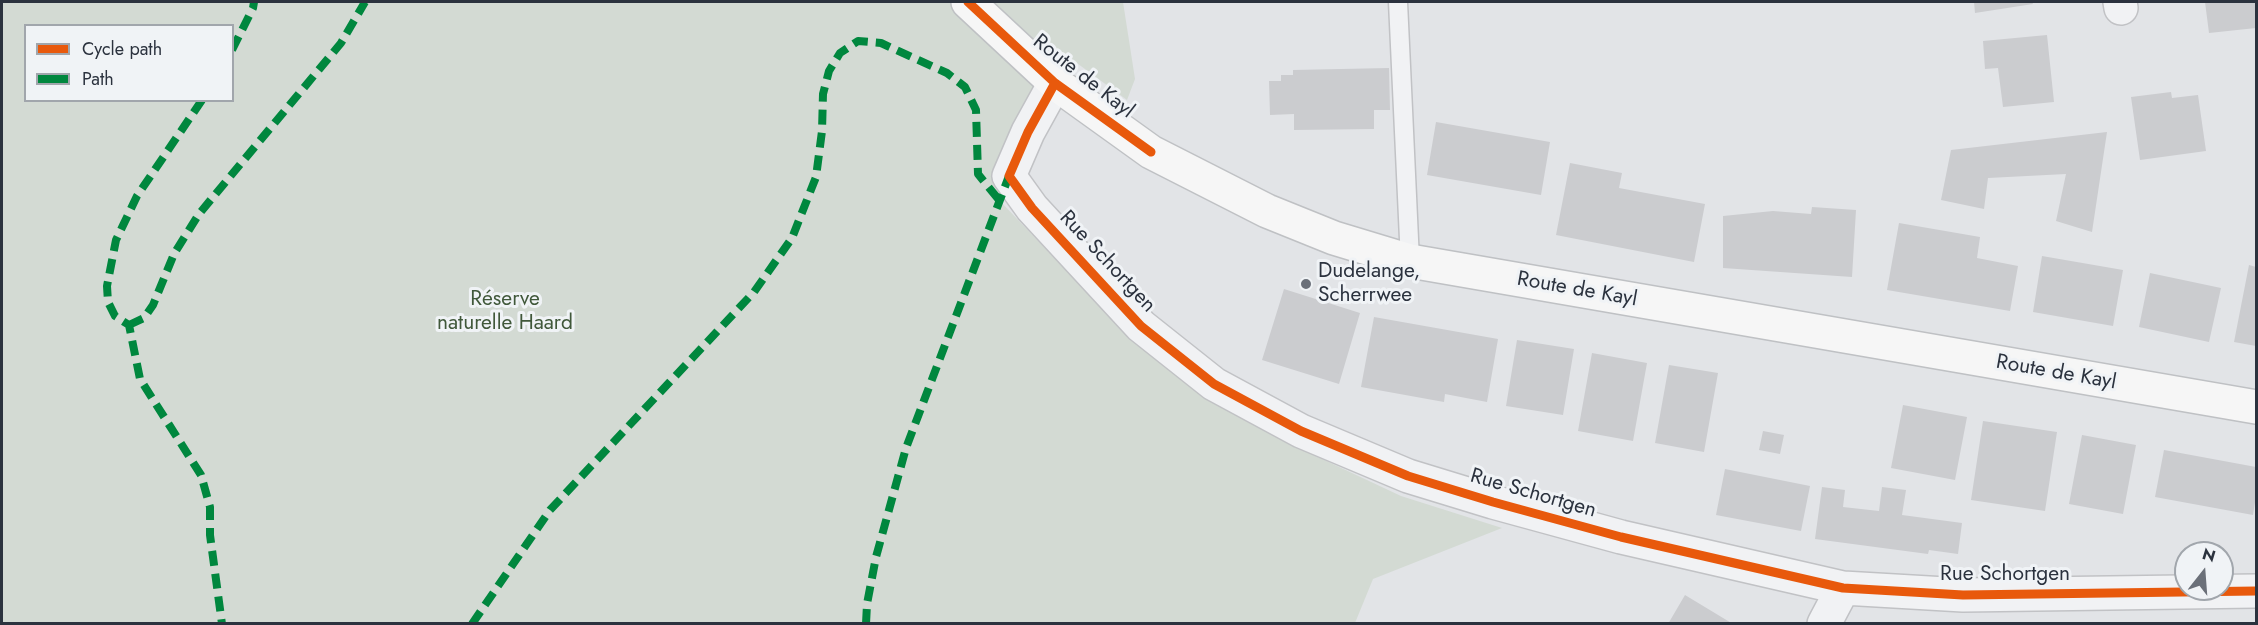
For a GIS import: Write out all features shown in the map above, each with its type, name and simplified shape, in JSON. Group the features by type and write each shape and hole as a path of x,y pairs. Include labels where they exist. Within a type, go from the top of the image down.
{"main road":[{"name":"Route de Kayl","path":"968,2 1054,83 1151,152 1257,206 1334,238 1410,261 2256,407"}],"street":[{"name":"Rue Schortgen","path":"1054,83 1028,132 1010,176 1032,208 1141,326 1214,384 1301,431 1408,476 1493,502 1621,537 1844,588 1963,595 2256,591"},
{"path":"1824,624 1844,588"}],"lane":[{"path":"1398,2 1410,261"}],"green space":[{"name":"Réserve naturelle Haard","path":"2,2 1123,2 1135,79 1127,100 1070,58 1028,132 999,200 1130,337 1199,388 1288,443 1401,496 1502,528 1373,579 1355,623 2,623"}],"building":[{"path":"1974,2 2032,2 2033,4 1975,13"},
{"path":"2205,2 2256,2 2256,28 2209,33"},
{"path":"2047,35 2054,102 2003,107 1998,68 1985,69 1983,41"},
{"path":"1389,68 1390,110 1374,110 1374,129 1294,130 1294,114 1270,115 1269,81 1281,81 1281,75 1293,75 1293,70"},
{"path":"2171,92 2172,98 2198,95 2206,151 2140,160 2131,97"},
{"path":"1436,122 1550,142 1541,195 1427,175"},
{"path":"2107,132 2092,232 2056,221 2066,174 1988,178 1984,209 1941,200 1951,150"},
{"path":"1570,163 1622,173 1619,188 1705,204 1694,262 1556,235"},
{"path":"1812,207 1856,210 1852,277 1723,268 1723,216 1773,211 1811,214"},
{"path":"1899,223 1980,237 1977,258 2018,266 2010,311 1887,290"},
{"path":"2042,256 2123,270 2113,326 2033,312"},
{"path":"2249,265 2256,267 2256,346 2234,342"},
{"path":"2150,273 2221,288 2209,342 2139,327"},
{"path":"1284,289 1360,313 1339,384 1262,360"},
{"path":"1374,317 1498,339 1487,402 1445,394 1444,402 1361,387"},
{"path":"1517,340 1574,349 1563,415 1506,406"},
{"path":"1592,353 1647,363 1633,441 1578,431"},
{"path":"1669,365 1718,373 1704,452 1655,443"},
{"path":"1903,405 1967,417 1955,480 1891,468"},
{"path":"1983,421 2057,432 2045,511 1971,500"},
{"path":"1763,431 1784,435 1780,454 1759,450"},
{"path":"2082,435 2136,445 2123,514 2069,504"},
{"path":"2164,450 2256,467 2256,496 2253,515 2155,497"},
{"path":"1725,469 1810,486 1801,531 1716,515"},
{"path":"1822,487 1845,490 1843,507 1879,511 1882,487 1906,490 1902,515 1962,523 1958,554 1929,550 1928,554 1815,539"},
{"path":"1685,595 1733,624 1668,624"}],"marked path":[{"path":"234,46 254,2"},
{"path":"129,325 144,318 153,305 174,254 199,214 341,43 365,2"},
{"path":"472,624 550,510 754,292 792,238 816,177 822,131 823,94 829,71 840,53 858,41 881,43 947,73 965,87 976,110 978,174 999,200"},
{"path":"201,102 137,196 116,240 107,286 108,302 115,316 129,325 140,379 201,475 210,507 210,535 222,624"},
{"path":"866,624 867,604 876,557 906,448 1009,176"}],"cycle path":[{"path":"968,2 1055,83 1151,152"},
{"path":"1055,83 1028,132 1009,176 1032,208 1141,326 1214,384 1301,431 1408,476 1493,502 1621,537 1843,588 1963,595 2256,591"}],"place":[{"name":"Dudelange, Scherrwee","path":"1306,284"}]}
